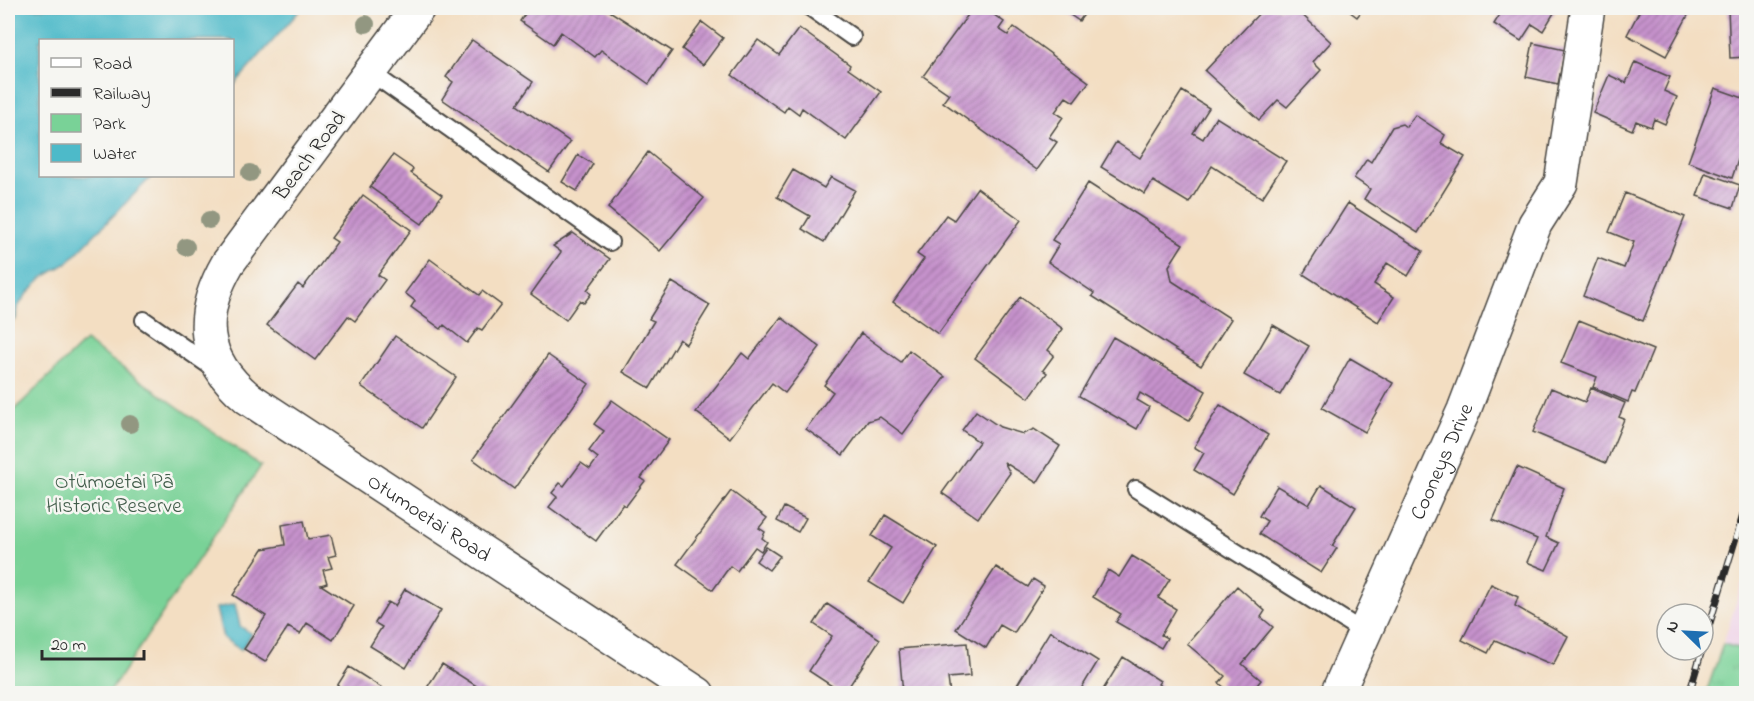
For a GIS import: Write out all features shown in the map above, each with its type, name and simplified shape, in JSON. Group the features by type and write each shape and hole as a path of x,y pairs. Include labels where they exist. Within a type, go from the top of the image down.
{"street":[{"name":"Beach Road","path":"208,307 228,263 418,8"},
{"name":"Cooneys Drive","path":"1336,693 1464,410 1535,224 1561,183 1588,8"},
{"name":"Otumoetai Road","path":"208,307 207,320 212,349 224,376 234,387 698,693"}],"lane":[{"path":"810,8 852,37"},
{"path":"370,72 610,242"},
{"path":"144,320 224,376"},
{"path":"1136,489 1365,633"}],"shaded area":[{"path":"1746,571 1746,650 1723,644"}],"green space":[{"name":"Otūmoetai Pā Historic Reserve","path":"85,341 261,466 109,693 8,693 8,416"},
{"path":"1723,644 1746,650 1746,693 1706,693"}],"water":[{"path":"8,8 302,8 234,85 234,39 39,39 39,177 151,177 67,263 42,278 26,295 17,308 16,319 8,327"},
{"path":"235,604 240,626 252,634 241,650 223,638 216,608"}],"building":[{"path":"529,8 605,8 672,51 649,84 601,50 595,57 561,32 553,44 520,21"},
{"path":"973,8 984,8 1004,22 999,29 1008,35 1014,27 1089,82 1074,102 1066,97 1055,112 1063,117 1049,137 1057,142 1037,170 943,102 949,94 923,76"},
{"path":"1060,8 1089,8 1079,21"},
{"path":"1264,8 1295,8 1331,42 1313,62 1321,70 1287,107 1278,100 1259,120 1205,71"},
{"path":"1345,8 1364,8 1357,17"},
{"path":"1504,8 1557,8 1543,31 1532,24 1521,41 1494,24"},
{"path":"1641,8 1692,8 1666,56 1627,35"},
{"path":"1728,8 1746,8 1746,57 1730,58"},
{"path":"702,22 723,38 703,65 682,49"},
{"path":"799,28 850,65 848,69 881,92 846,140 802,108 799,114 788,106 784,112 732,75 758,40 779,55"},
{"path":"472,40 533,82 517,105 570,142 549,172 442,99 453,82 446,77"},
{"path":"1533,43 1565,50 1558,84 1526,77"},
{"path":"1635,62 1670,77 1664,91 1677,97 1665,124 1654,119 1651,127 1636,121 1632,130 1593,113 1609,75 1626,83"},
{"path":"1715,88 1746,99 1746,136 1732,178 1688,162"},
{"path":"1182,91 1209,108 1193,133 1203,139 1216,117 1286,161 1262,198 1212,166 1189,203 1153,181 1145,194 1101,167 1116,142 1140,158"},
{"path":"1415,115 1445,135 1441,143 1465,157 1418,233 1364,199 1370,189 1354,178 1367,159 1371,162 1392,127 1402,124 1406,127"},
{"path":"648,152 704,198 660,251 608,208"},
{"path":"393,155 413,169 411,173 442,195 422,224 370,187"},
{"path":"578,155 593,164 577,191 562,182"},
{"path":"793,170 824,188 831,177 855,190 824,242 802,229 810,216 777,197"},
{"path":"1705,173 1740,185 1733,208 1697,196"},
{"path":"1088,183 1183,244 1169,266 1172,281 1231,319 1201,366 1092,296 1094,293 1048,262 1059,244 1052,240"},
{"path":"977,188 1021,220 938,334 893,302 924,259 917,254 946,215 954,220"},
{"path":"1625,193 1685,217 1643,321 1583,296 1598,258 1624,268 1634,242 1609,232"},
{"path":"363,195 411,230 378,275 385,280 355,321 348,316 315,360 267,325 298,284 303,288 337,242 331,238"},
{"path":"1348,203 1423,251 1408,276 1387,263 1374,284 1394,297 1378,322 1303,274"},
{"path":"573,233 610,259 587,290 591,294 584,303 580,300 566,320 531,294 561,252 553,246"},
{"path":"430,259 479,295 482,291 501,305 482,330 478,328 467,343 444,325 441,329 411,307 415,301 405,293"},
{"path":"672,282 710,305 686,344 679,339 650,388 623,372 654,321 649,319"},
{"path":"1020,297 1063,329 1048,350 1054,355 1043,370 1047,373 1029,398 975,358"},
{"path":"781,317 820,347 785,393 772,383 730,438 696,412 742,353 749,359"},
{"path":"1579,320 1653,350 1635,393 1632,392 1628,402 1593,387 1597,377 1561,363"},
{"path":"1273,325 1309,346 1280,395 1244,375"},
{"path":"861,333 901,362 909,350 945,377 903,434 880,417 868,421 843,455 806,429 833,392 824,385"},
{"path":"395,336 456,377 422,428 361,386"},
{"path":"1113,337 1206,391 1189,421 1140,393 1137,400 1149,407 1137,429 1079,396"},
{"path":"548,355 589,384 514,489 473,459"},
{"path":"1350,358 1393,383 1365,432 1322,408"},
{"path":"1551,388 1585,402 1591,388 1625,403 1619,417 1624,419 1606,463 1533,432"},
{"path":"612,400 669,440 641,478 645,481 626,506 623,504 596,541 549,507 557,497 552,493 560,483 564,486 581,463 590,469 598,458 589,451 604,431 594,424"},
{"path":"1220,405 1268,435 1233,494 1194,470 1204,453 1194,447"},
{"path":"976,411 1000,427 1023,434 1034,429 1060,446 1037,483 1004,462 1010,473 978,518 942,493 979,442 962,430"},
{"path":"1517,467 1564,488 1546,537 1559,543 1546,570 1527,562 1537,539 1493,520"},
{"path":"1321,485 1356,507 1332,546 1337,548 1321,573 1259,534 1267,521 1259,516 1277,486 1309,505"},
{"path":"731,491 767,518 759,528 765,532 762,538 767,542 761,551 755,547 737,571 730,566 713,590 677,564"},
{"path":"784,507 806,518 798,532 777,521"},
{"path":"885,515 937,547 903,603 869,582 891,548 872,536"},
{"path":"304,521 308,539 331,535 336,555 328,557 332,568 323,570 327,583 321,585 354,606 333,640 307,623 300,634 288,627 265,662 244,649 266,616 233,595 263,549 285,545 282,525"},
{"path":"766,547 780,556 769,570 756,561"},
{"path":"1132,556 1170,579 1158,598 1176,609 1161,635 1167,638 1161,648 1116,622 1121,614 1093,597 1108,570 1119,577"},
{"path":"996,567 1028,587 1033,579 1044,586 1014,633 1000,625 986,648 956,629"},
{"path":"1491,584 1518,597 1515,606 1568,636 1553,665 1495,640 1488,653 1462,640"},
{"path":"1237,586 1265,611 1261,617 1273,627 1242,664 1261,680 1250,694 1232,694 1219,683 1225,676 1187,644"},
{"path":"405,589 441,610 406,668 370,646 382,627 375,623 388,602 395,606"},
{"path":"827,604 880,639 844,694 809,671 832,636 814,624"},
{"path":"1050,631 1098,661 1078,694 1030,694 1017,685"},
{"path":"967,643 970,676 948,678 950,694 903,694 899,649"},
{"path":"1123,657 1160,681 1158,684 1173,694 1101,693"},
{"path":"442,664 489,694 423,694"},
{"path":"349,667 387,691 386,694 332,694"}],"railway":[{"path":"1715,607 1746,505"},
{"path":"1689,694 1698,662"}]}
